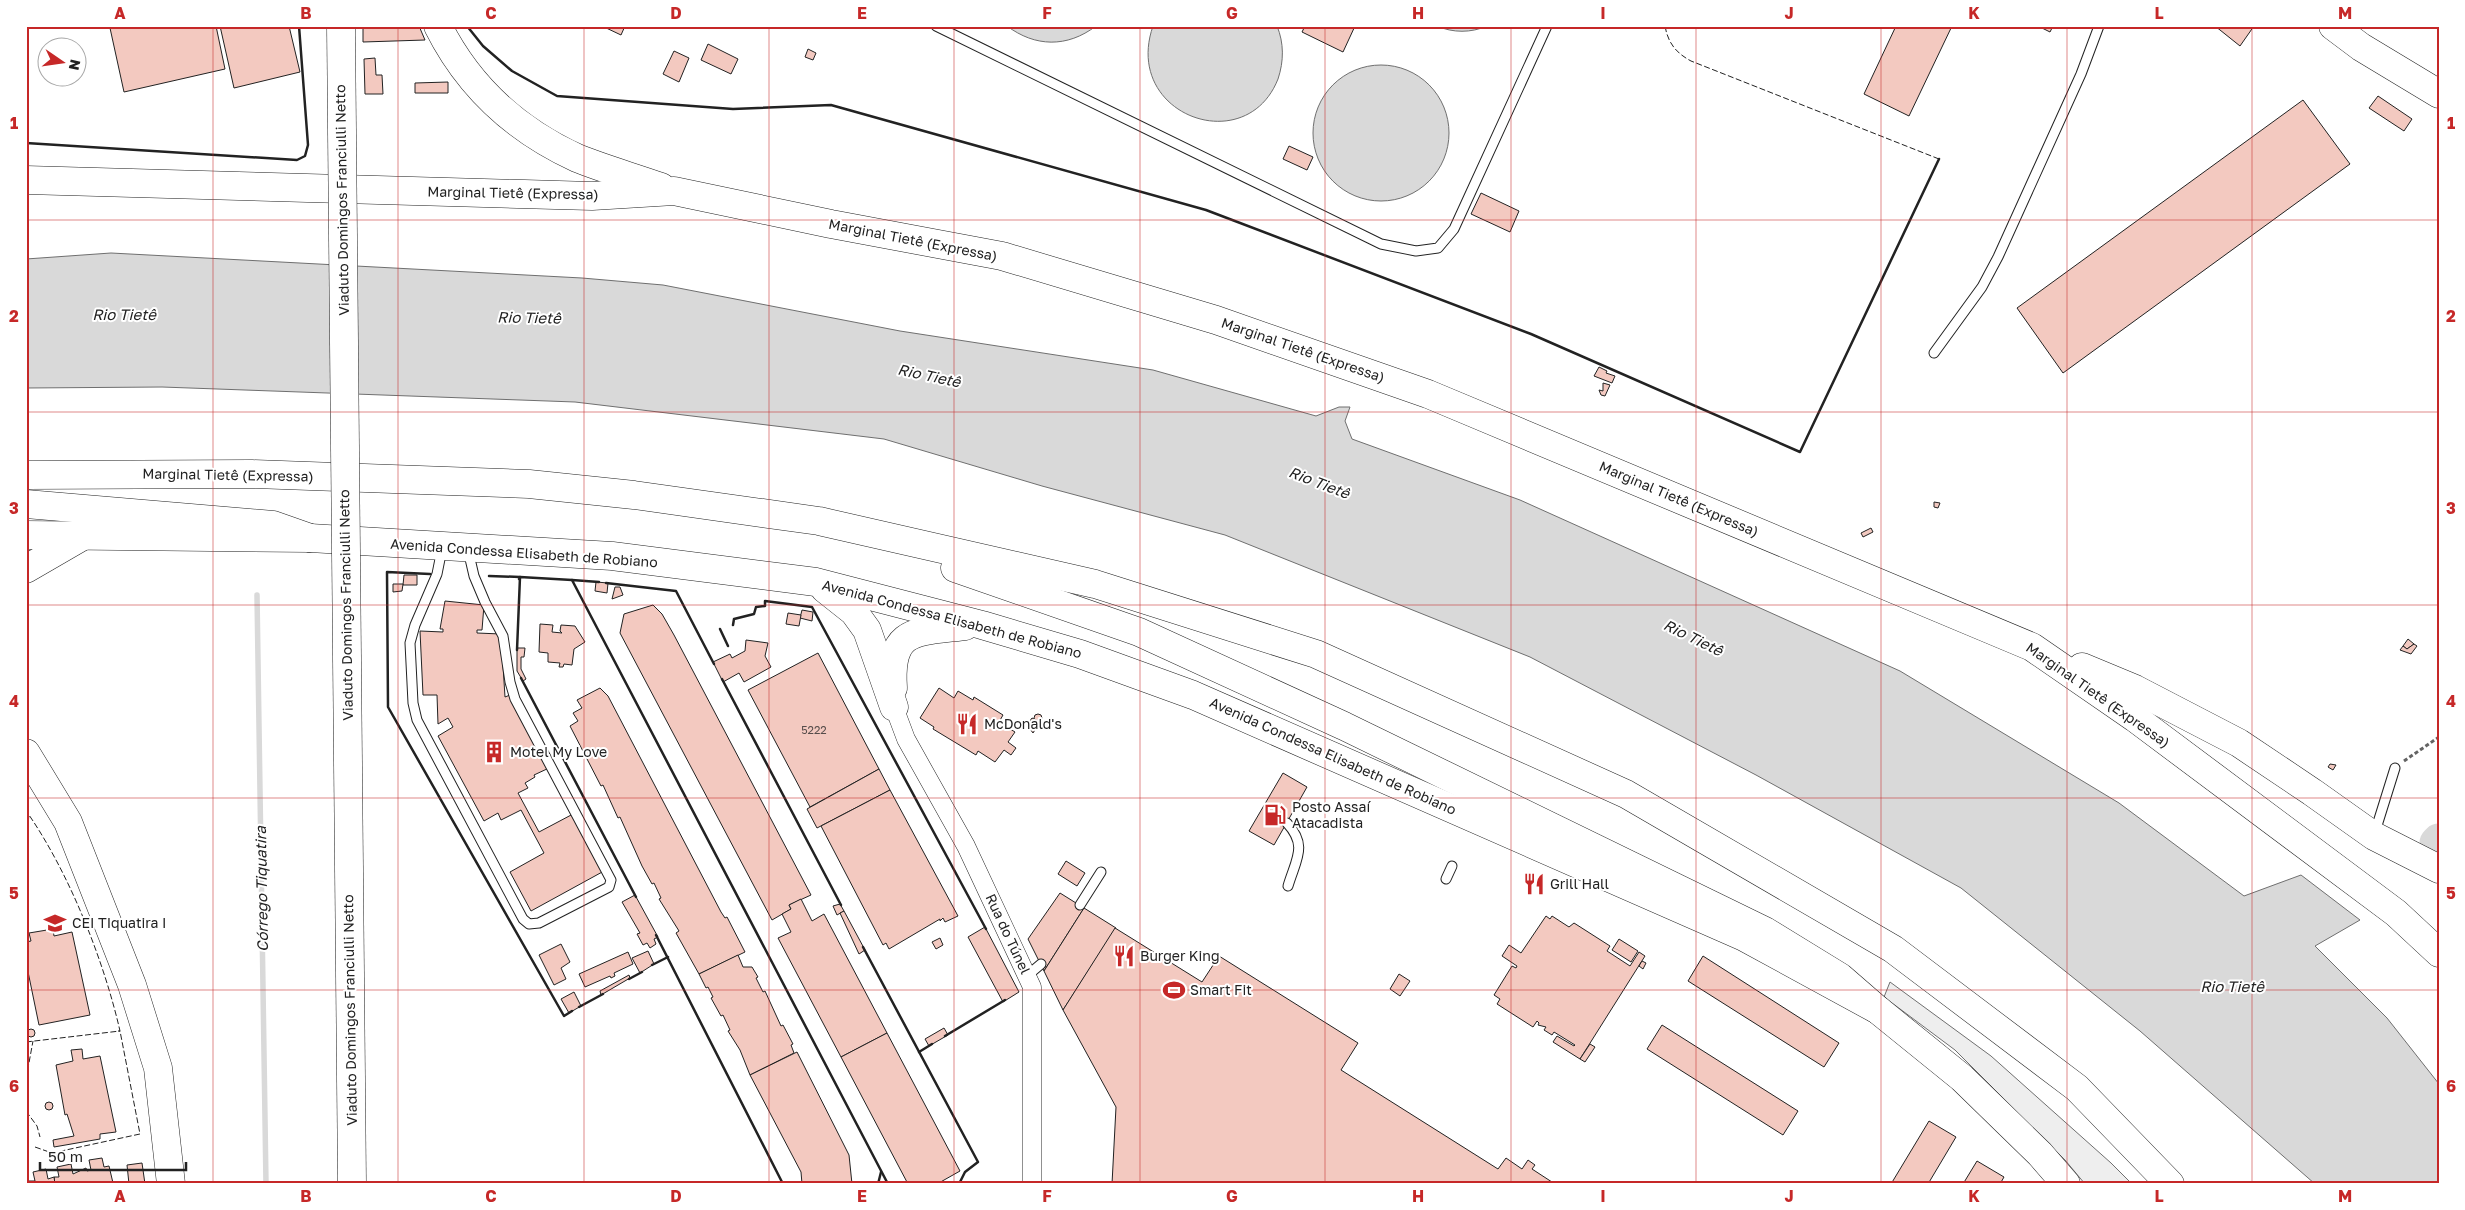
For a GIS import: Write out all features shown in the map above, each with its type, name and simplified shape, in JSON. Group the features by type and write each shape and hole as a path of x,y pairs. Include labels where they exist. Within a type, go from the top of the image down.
{"main road":[{"name":"Viaduto Domingos Franciulli Netto","path":"341,26 352,1184"},
{"path":"438,26 447,44 475,85 497,107 544,140 578,158 674,191"},
{"path":"2333,26 2361,47 2439,94"},
{"name":"Marginal Tietê (Expressa)","path":"26,178 70,181 592,196 674,191 830,224 1002,256 1216,320 1428,394 2032,647 2135,718 2396,913 2439,953"},
{"name":"Marginal Tietê (Expressa)","path":"26,475 252,474 529,484 634,495 819,521 1095,584 1316,654 1626,794 1893,949 2077,1088 2170,1184"},
{"path":"26,504 273,524 310,538"},
{"path":"819,521 1139,632 1254,683 1766,931 1840,977 1878,1010"},
{"name":"Avenida Condessa Elisabeth de Robiano","path":"26,535 310,538 612,556 816,582 982,625 1080,654 1193,695 1736,934 1878,1010 1962,1078 2040,1154 2066,1184"},
{"path":"26,569 83,536"},
{"path":"816,582 854,612 864,625 871,639 894,707"},
{"path":"894,707 892,664 894,655 901,642 921,631 982,625"},
{"path":"2032,647 2135,689 2239,743 2374,836 2439,869"},
{"path":"26,753 68,822 132,985 158,1068 171,1184"},
{"path":"26,785 80,855"}],"street":[{"name":"Rua do Túnel","path":"894,707 906,739 1034,970 1032,987 1032,1184"}],"lane":[{"path":"936,26 1381,244 1416,251 1438,248 1454,229 1547,26"},
{"path":"1934,353 1982,287 1998,257 2082,74 2099,26"},
{"path":"455,547 474,576 503,636 510,682 515,699 611,880 609,887 539,923 529,924 522,919 417,720 413,703 410,643 415,625 438,574 455,547"},
{"path":"2374,836 2394,768"},
{"path":"1287,823 1296,834 1300,845 1288,886"},
{"path":"1446,879 1452,866"},
{"path":"1080,905 1101,872"}],"path":[{"path":"2394,768 2439,737"}],"shaded area":[{"path":"1890,982 1991,1056 2132,1184 2085,1184 2065,1160 1955,1050 1884,997"}],"water":[{"path":"1007,26 1096,26 1074,38 1051,42 1029,38"},
{"path":"1153,26 1277,26 1282,52 1278,79 1262,104 1241,117 1216,121 1192,116 1170,103 1155,83 1148,57"},
{"path":"1437,26 1487,26 1475,30 1462,31 1449,30"},
{"path":"1381,65 1407,70 1429,85 1444,107 1449,133 1444,159 1429,181 1407,196 1381,201 1355,196 1333,181 1318,159 1313,133 1318,107 1333,85 1355,70"},
{"name":"Rio Tietê","path":"111,253 582,278 663,285 900,331 1153,370 1316,416 1339,407 1350,407 1345,421 1352,439 1520,500 1900,671 2119,803 2244,896 2301,875 2360,920 2315,946 2387,1018 2439,1084 2439,1184 2315,1184 2140,1031 1961,888 1756,775 1530,657 1225,535 1042,486 884,439 575,402 162,387 26,388 26,259"}],"building":[{"path":"116,26 216,26 225,69 124,92 110,28"},
{"path":"220,26 289,26 300,72 234,88"},
{"path":"363,26 419,26 425,40 363,42"},
{"path":"602,26 625,26 621,35"},
{"path":"1305,26 1355,26 1343,52 1302,32"},
{"path":"1896,26 1952,26 1909,116 1864,94"},
{"path":"2038,26 2053,26 2050,32"},
{"path":"2215,26 2254,26 2240,46"},
{"path":"708,44 738,59 731,74 701,60"},
{"path":"808,49 816,53 813,60 805,57"},
{"path":"674,51 689,58 679,82 663,74"},
{"path":"375,58 376,75 382,75 383,94 365,94 364,59"},
{"path":"448,82 448,93 415,93 415,83"},
{"path":"2378,96 2412,119 2404,131 2369,108"},
{"path":"2303,100 2350,164 2063,373 2017,308"},
{"path":"1289,146 1313,157 1307,170 1283,159"},
{"path":"1481,193 1519,211 1510,232 1471,214"},
{"path":"1599,367 1607,371 1606,373 1615,376 1612,383 1594,376"},
{"path":"1603,383 1610,385 1605,396 1601,395 1599,390 1603,391"},
{"path":"1934,502 1940,503 1938,508 1934,507"},
{"path":"1871,528 1873,532 1863,537 1861,533"},
{"path":"404,575 417,575 417,585 403,585"},
{"path":"596,582 608,583 607,593 595,591"},
{"path":"393,584 403,584 402,591 393,592"},
{"path":"615,587 620,587 623,595 612,599"},
{"name":"Motel My Love","path":"445,601 484,605 482,630 477,630 477,633 501,634 505,697 510,695 549,768 534,775 535,777 525,783 528,788 518,793 539,832 573,814 604,871 531,911 510,872 544,853 521,810 501,820 498,813 484,821 438,736 453,727 448,718 438,724 437,695 423,695 420,631 443,632 443,629 440,629"},
{"path":"653,605 662,614 674,635 811,895 789,905 791,909 772,920 620,633 624,614"},
{"path":"802,610 813,612 812,621 800,618"},
{"path":"788,613 801,615 799,626 786,624"},
{"path":"540,624 553,625 552,632 562,633 560,631 561,625 575,626 585,642 574,649 572,665 564,664 563,667 559,667 560,663 548,662 548,653 539,652"},
{"path":"2408,639 2414,644 2407,649 2403,646"},
{"path":"746,640 768,643 765,656 771,667 744,682 739,673 723,682 713,662 730,654 732,658 745,651"},
{"path":"2414,644 2417,646 2411,654 2400,650 2403,646 2407,649"},
{"path":"517,648 525,648 524,657 521,657 521,669 526,679 523,681 517,671"},
{"path":"818,653 879,769 810,807 748,690"},
{"path":"600,688 608,696 721,912 725,918 727,917 745,952 699,974 676,933 679,931 659,899 661,898 654,883 652,884 642,866 620,817 618,818 603,785 601,786 570,726 578,721 573,713 582,708 577,700"},
{"name":"McDonald's","path":"939,688 954,698 958,691 973,700 974,697 1003,715 999,722 1015,732 1008,742 1016,748 1011,755 1004,750 995,762 978,751 976,755 933,729 934,727 920,718"},
{"path":"1038,714 1042,718 1038,722 1034,718"},
{"path":"1032,718 1040,722 1033,733 1027,725"},
{"path":"2330,764 2336,765 2333,770 2328,767"},
{"path":"879,769 890,790 817,828 807,809"},
{"name":"Posto Assaí Atacadista","path":"1283,773 1307,787 1274,845 1249,831"},
{"path":"890,790 958,916 945,922 943,918 940,921 940,919 889,949 886,943 883,945 821,826"},
{"path":"1066,861 1085,873 1077,886 1058,874"},
{"path":"1060,893 1084,908 1044,971 1028,939"},
{"path":"635,895 658,937 654,939 656,944 650,948 647,943 643,945 637,934 640,933 622,902"},
{"path":"801,899 812,921 824,914 887,1033 841,1057 778,938 791,932 782,914 791,909 789,905"},
{"path":"840,904 844,911 837,915 833,906"},
{"path":"1084,908 1116,928 1063,1010 1044,971"},
{"path":"844,911 865,950 859,954 840,913"},
{"path":"1546,916 1550,919 1552,916 1569,927 1574,923 1610,946 1607,951 1630,966 1639,952 1645,956 1580,1059 1553,1042 1557,1036 1575,1045 1554,1032 1552,1035 1544,1030 1546,1027 1538,1025 1537,1021 1533,1027 1497,1004 1500,999 1494,995 1512,966 1516,968 1517,966 1502,956 1509,945 1521,953"},
{"path":"985,927 1019,992 1003,1002 968,937"},
{"path":"1115,928 1202,982 1219,956 1358,1043 1341,1070 1498,1169 1506,1158 1522,1169 1528,1160 1535,1165 1532,1169 1555,1184 1112,1184 1116,1107 1063,1010"},
{"path":"53,929 54,936 72,932 90,1015 39,1025 26,962 26,942 31,941 29,933"},
{"path":"940,938 943,945 936,949 932,942"},
{"path":"1619,939 1638,951 1631,962 1612,950"},
{"path":"561,944 570,962 561,968 566,979 554,985 539,955"},
{"path":"648,951 654,964 640,973 632,958"},
{"path":"628,952 633,964 614,973 615,976 611,978 610,976 585,987 579,974"},
{"path":"738,955 743,967 752,967 758,977 756,978 763,992 765,991 781,1026 783,1025 793,1044 791,1045 794,1053 750,1075 740,1050 728,1031 730,1030 723,1015 721,1016 711,998 713,997 708,987 706,988 699,974"},
{"path":"1703,956 1839,1043 1824,1067 1688,981"},
{"path":"1642,961 1646,963 1643,969 1639,966"},
{"path":"1399,974 1410,981 1400,996 1390,989"},
{"path":"629,975 630,978 601,995 600,991"},
{"path":"574,992 581,1006 569,1013 561,999"},
{"path":"1662,1025 1798,1111 1783,1135 1647,1049"},
{"path":"944,1028 948,1035 929,1046 925,1039"},
{"path":"31,1029 35,1033 31,1037 27,1033"},
{"path":"887,1033 960,1171 937,1184 908,1184 841,1057"},
{"path":"1590,1044 1595,1047 1585,1062 1580,1059"},
{"path":"82,1049 83,1059 100,1056 116,1132 100,1134 100,1139 54,1147 53,1140 74,1136 67,1114 65,1115 56,1065 73,1061 71,1050"},
{"path":"797,1052 849,1155 852,1184 802,1184 801,1172 750,1075"},
{"path":"49,1102 53,1106 49,1110 45,1106"},
{"path":"1929,1121 1956,1137 1928,1184 1891,1184"},
{"path":"102,1158 104,1167 109,1166 113,1183 55,1184 54,1177 59,1177 57,1167 71,1164 73,1174 86,1168 87,1171 91,1170 89,1160"},
{"path":"1977,1161 2004,1177 2000,1184 1963,1184"},
{"path":"142,1163 145,1184 129,1184 127,1165"},
{"path":"46,1169 48,1179 54,1177 55,1184 26,1184 26,1181 35,1181 33,1172"}],"waterway":[{"name":"Córrego Tiquatira","path":"257,595 266,1184"}],"fence":[{"path":"1665,26 1668,38 1674,47 1681,55 1691,61 1939,159"},
{"path":"26,839 29,815 58,864 84,919 105,976 120,1031 26,1042"},
{"path":"35,1147 52,1153 140,1134 120,1031 118,1031"},
{"path":"26,1079 33,1041"},
{"path":"26,1111 37,1126 40,1137"}],"wall":[{"path":"26,143 297,160 305,156 308,145 299,26"},
{"path":"467,26 483,46 512,71 557,96 733,109 831,105 1206,210 1531,334 1800,452 1939,159"},
{"path":"430,574 387,572 388,707 564,1016 572,1011"},
{"path":"489,576 520,577 519,579"},
{"path":"517,650 520,577 572,580"},
{"path":"599,582 572,580 888,1184"},
{"path":"606,583 676,591 714,664"},
{"path":"733,625 734,619 754,614 756,607 765,606 765,601 812,607 986,929"},
{"path":"720,629 728,646"},
{"path":"521,678 636,897"},
{"path":"722,679 841,905"},
{"path":"656,935 783,1184"},
{"path":"863,947 978,1162 965,1172 959,1184"},
{"path":"652,965 668,957"},
{"path":"629,979 642,972"},
{"path":"579,1007 603,994"},
{"path":"945,1036 1005,1000"},
{"path":"919,1052 932,1044"},
{"path":"878,1184 881,1172"}],"place":[{"name":"McDonald's","path":"967,724"},
{"name":"Motel My Love","path":"494,752"},
{"name":"Posto Assaí Atacadista","path":"1275,815"},
{"name":"Grill Hall","path":"1534,884"},
{"name":"CEI TIquatira I","path":"55,923"},
{"name":"Burger King","path":"1124,956"},
{"name":"Smart Fit","path":"1174,990"}]}
